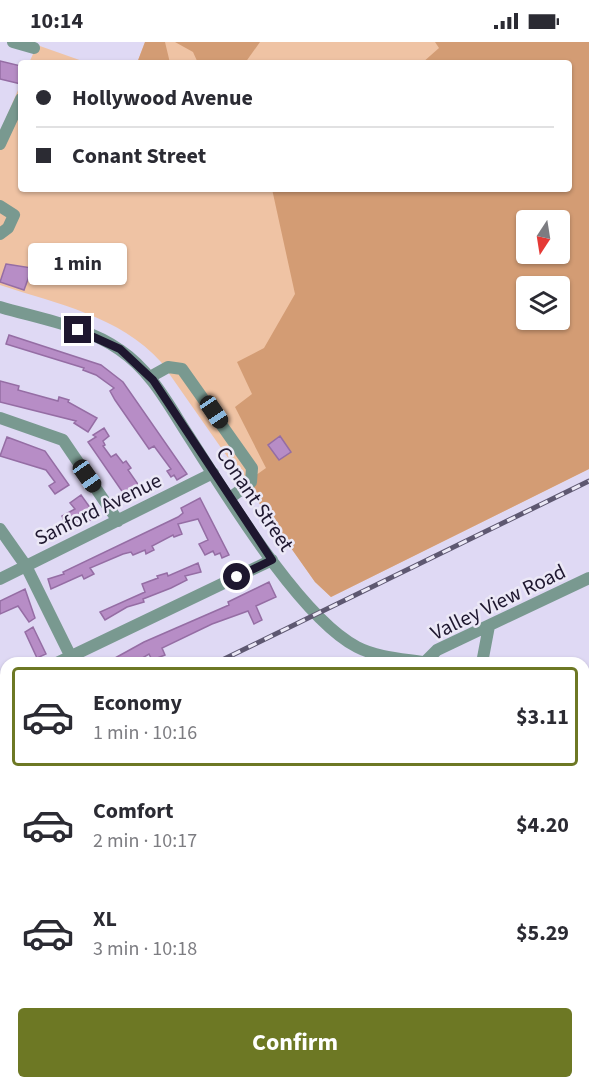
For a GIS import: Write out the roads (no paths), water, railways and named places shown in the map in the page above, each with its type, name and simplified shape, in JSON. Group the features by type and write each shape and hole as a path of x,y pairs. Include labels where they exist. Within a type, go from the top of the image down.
{"street":[{"path":"13,42 34,48"},
{"path":"0,144 18,105"},
{"path":"0,206 14,214 8,228 0,234"},
{"name":"Conant Street","path":"0,307 78,330 120,349 150,377 272,560 327,625 357,647 377,657"},
{"path":"150,377 168,367 182,369 252,468 251,482 230,498"},
{"path":"0,418 63,440 118,521"},
{"name":"Sanford Avenue","path":"0,579 213,473"},
{"path":"0,529 26,566 70,657 272,560"},
{"name":"Valley View Road","path":"432,657 437,650 589,578"},
{"path":"483,657 489,626"},
{"path":"452,1089 480,1089"}],"railway":[{"path":"228,657 589,481"}]}
